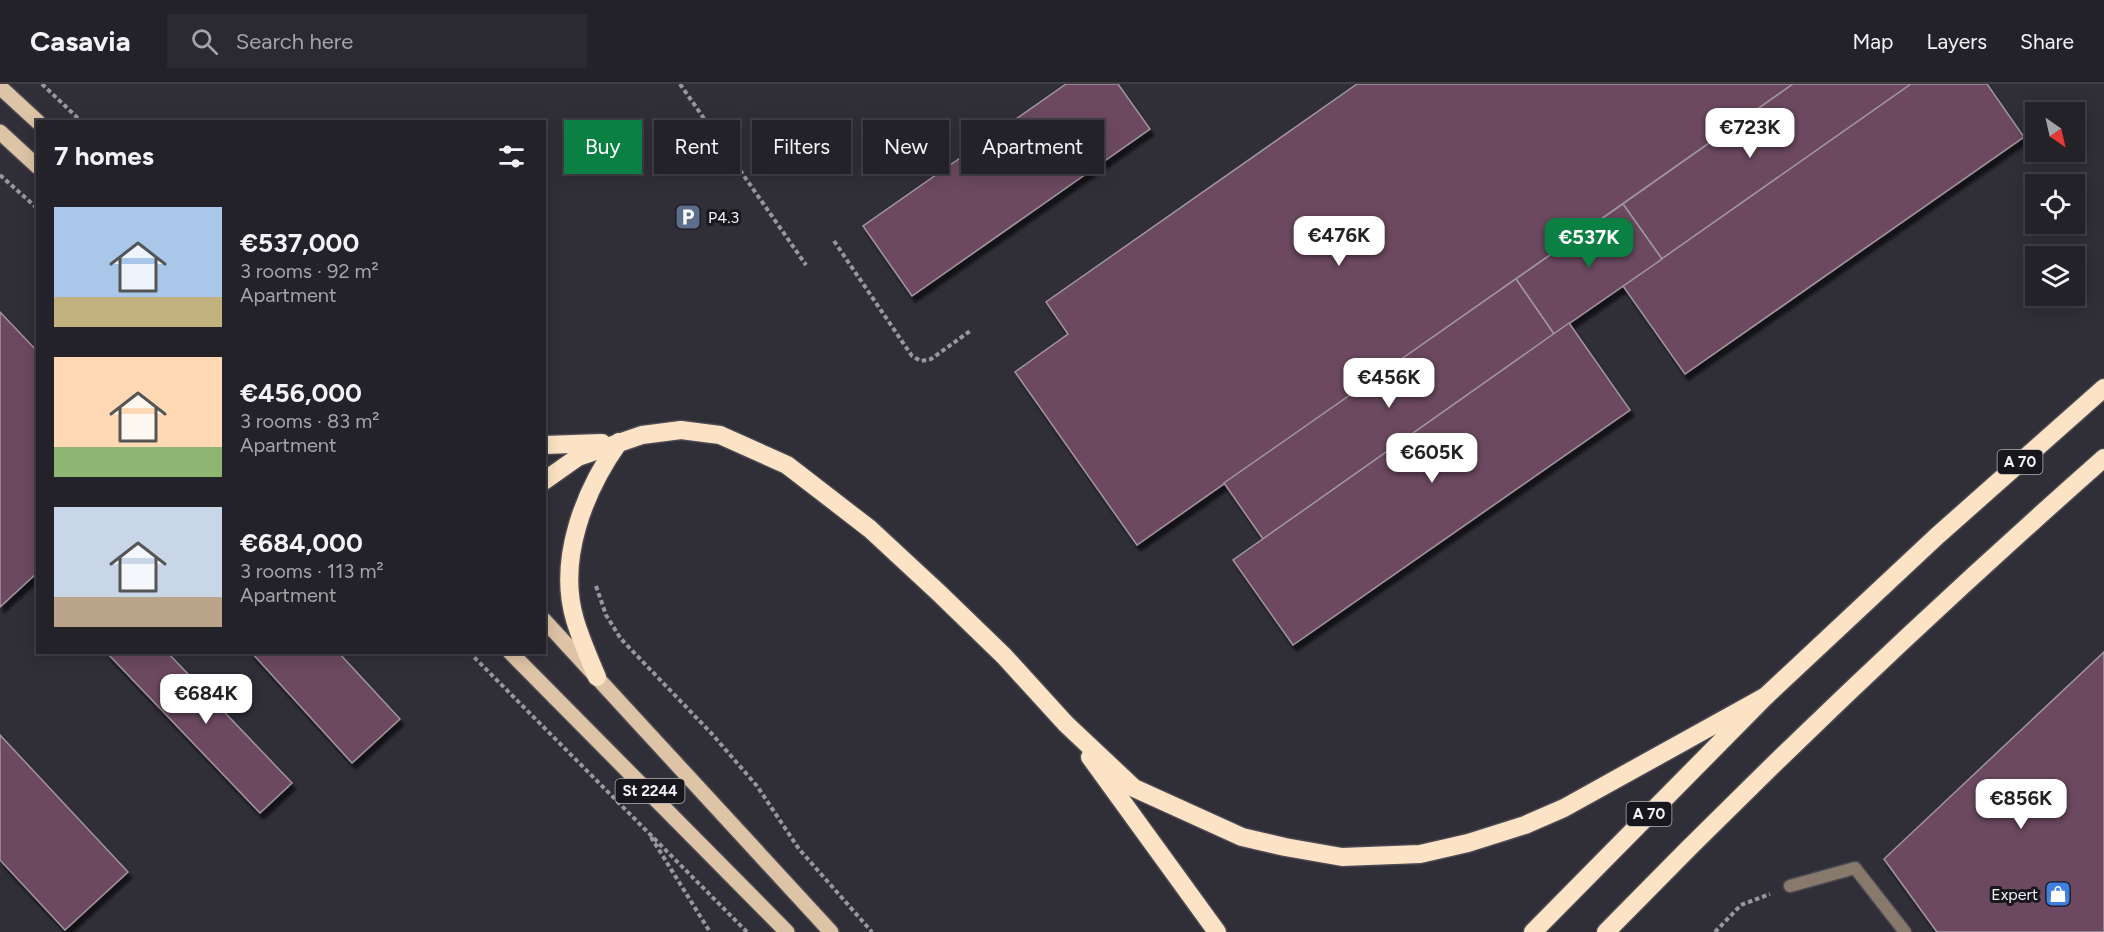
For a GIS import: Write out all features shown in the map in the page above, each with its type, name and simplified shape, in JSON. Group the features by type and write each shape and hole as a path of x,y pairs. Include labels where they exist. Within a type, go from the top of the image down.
{"highway":[{"name":"A 70","path":"1533,932 1766,696 1937,536 2104,388"},
{"path":"546,445 619,442 681,430 720,435 787,465 870,529 913,569 1004,656 1066,724 1134,788 1242,837 1342,857 1420,855 1526,825 1564,808 1766,696"},
{"path":"546,481 578,457 619,442"},
{"path":"597,677 574,619 570,573 571,544 599,469 619,442"},
{"path":"1606,932 1811,728 1972,575 2104,458"},
{"path":"1066,724 1217,932"}],"main road":[{"path":"0,87 36,120"},
{"path":"0,132 36,165"},
{"name":"St 2244","path":"546,622 831,932"},
{"name":"St 2244","path":"512,654 787,932"}],"lane":[{"path":"1790,886 1855,868 1905,932"}],"path":[{"path":"42,84 80,120"},
{"path":"680,84 806,265"},
{"path":"0,175 36,207"},
{"path":"834,241 912,356 921,361 931,359 970,331"},
{"path":"570,573 593,583 598,589 606,615 621,639 712,734 757,786 799,849 872,932"},
{"path":"471,654 747,932"},
{"path":"646,829 710,932"},
{"path":"1715,932 1742,905 1790,886"}],"building":[{"path":"1066,84 1118,84 1150,129 1104,161 1104,120 1015,120"},
{"path":"1357,84 1793,84 1137,545 1015,372 1068,334 1046,302"},
{"path":"1793,84 1911,84 1662,259 1623,204"},
{"path":"1911,84 1987,84 2024,137 1685,374 1623,286"},
{"path":"961,157 961,174 1086,174 912,296 863,226 937,174 949,174 949,166"},
{"path":"1623,204 1662,259 1554,334 1516,279"},
{"path":"1516,279 1554,334 1263,539 1224,483"},
{"path":"0,312 36,350 36,574 0,607"},
{"path":"1569,323 1630,410 1293,645 1233,560"},
{"path":"2104,652 2104,932 1937,932 1884,859"},
{"path":"108,654 169,654 292,783 260,813"},
{"path":"253,654 340,654 400,719 352,763"},
{"path":"0,735 128,872 65,930 0,860"}],"place":[{"name":"P4.3","path":"688,217"},
{"name":"Expert","path":"2058,894"}]}
